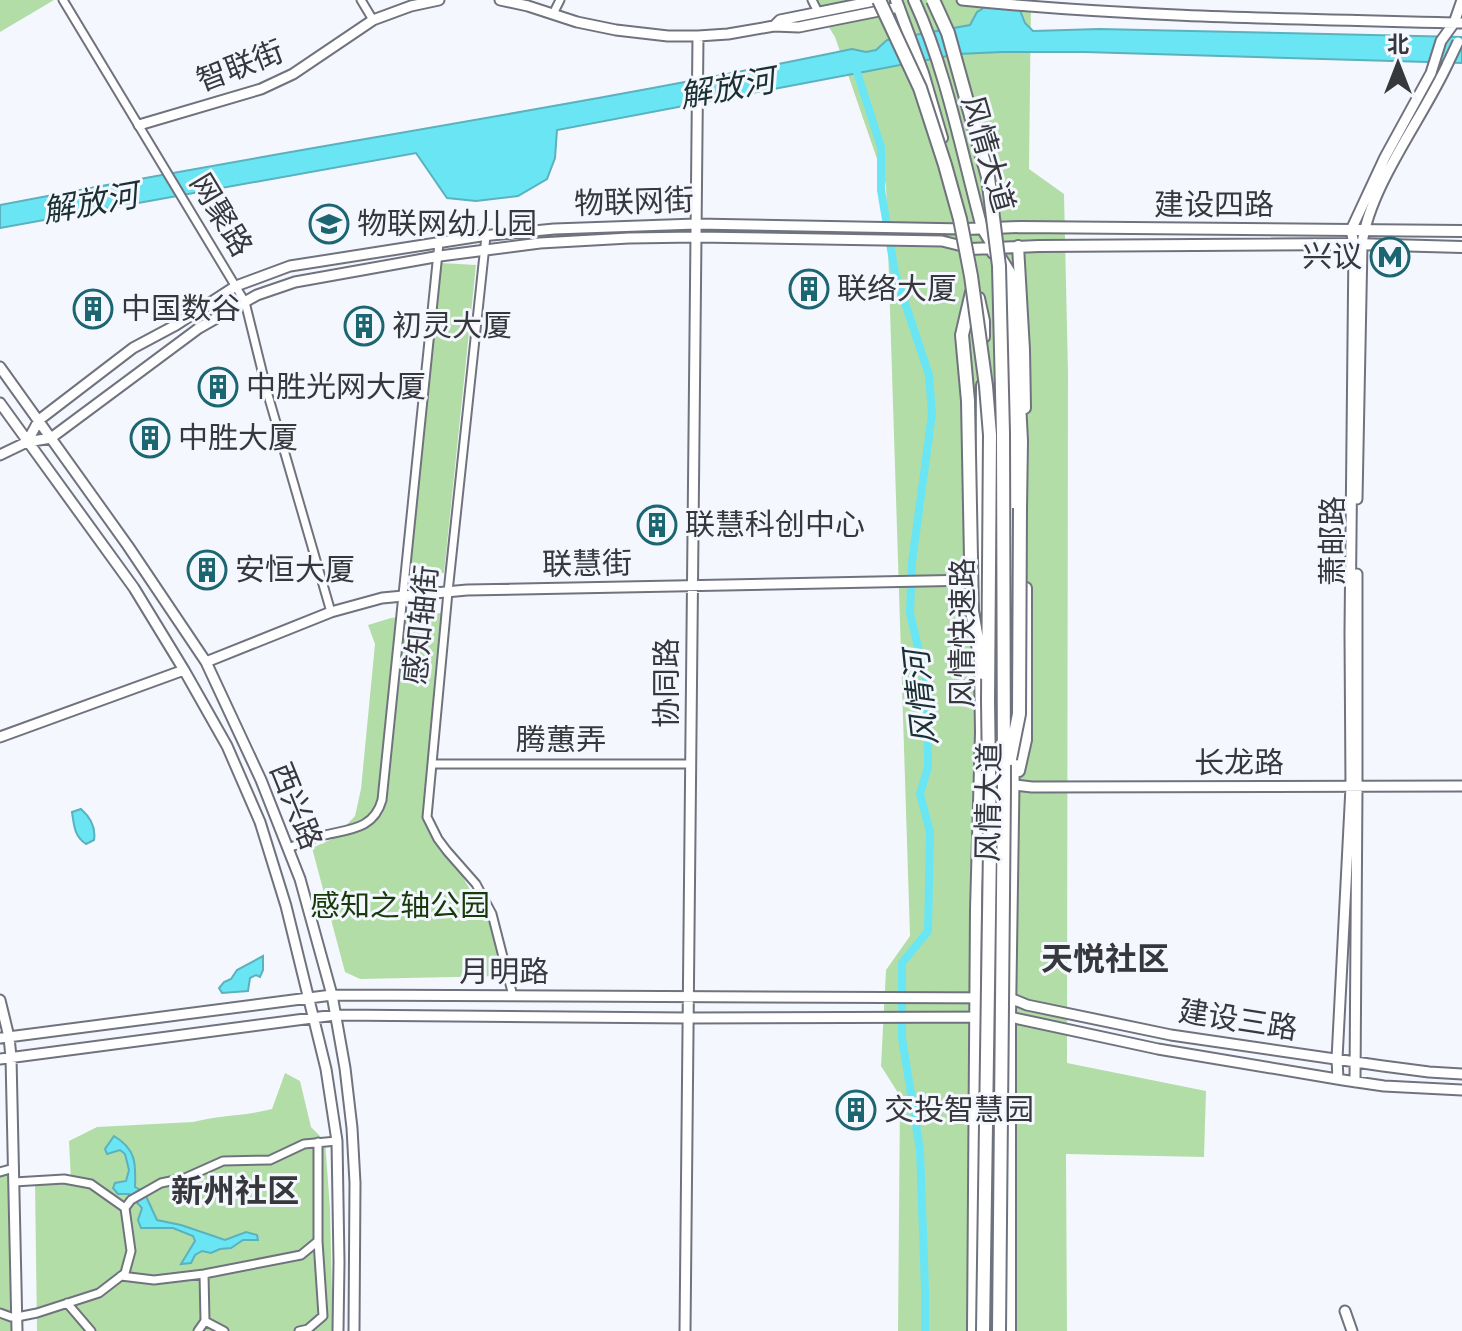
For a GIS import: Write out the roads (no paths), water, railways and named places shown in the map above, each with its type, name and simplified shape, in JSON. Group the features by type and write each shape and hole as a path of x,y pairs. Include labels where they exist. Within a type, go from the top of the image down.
{"highway":[{"name":"风情快速路","path":"879,0 920,88 960,219 971,276 990,435 990,847 983,1331"},
{"name":"风情快速路","path":"934,0 948,33 988,177 999,266 1010,785 999,1331"},
{"path":"993,246 1009,273 1014,304 1021,441 1019,714 1010,785"},
{"path":"975,277 962,335 968,401 972,611 988,701"}],"main road":[{"name":"风情大道","path":"914,1 923,19 940,74 982,228 993,246 993,263 1006,307 1009,353 1010,1331"},
{"name":"风情大道","path":"898,3 923,73 963,209 984,321 980,415 981,733 976,909 973,1331"},
{"name":"建设四路","path":"966,229 1462,231"},
{"name":"建设四路","path":"970,249 993,246 1358,244 1462,247"},
{"path":"1010,785 1026,740 1024,350 1018,246"}],"street":[{"name":"网聚路","path":"63,0 245,302 268,395 331,612"},
{"path":"361,0 373,20"},
{"name":"智联街","path":"139,125 278,82 373,20 439,0"},
{"path":"500,0 577,22 668,36 728,34 774,26 799,27 898,3"},
{"path":"553,14 560,0"},
{"path":"812,0 818,12"},
{"path":"774,26 780,20 879,0"},
{"path":"914,1 934,0"},
{"path":"962,0 1196,17 1458,23"},
{"path":"1358,244 1351,230 1385,157 1431,73 1441,41 1458,23 1462,0"},
{"name":"萧邮路","path":"1355,1082 1352,414 1358,244 1382,183 1436,90 1458,42 1458,23"},
{"name":"协同路","path":"685,1331 698,36"},
{"name":"物联网街","path":"27,442 39,420 133,348 176,325 236,286 290,266 486,236 554,229 696,224 966,229"},
{"name":"感知轴街","path":"486,236 427,817 447,851 476,884 492,914 513,996"},
{"name":"物联网街","path":"0,455 27,442 51,438 199,328 257,295 295,282 485,249 599,239 696,237 942,241 970,249"},
{"name":"感知轴街","path":"288,848 323,835 357,828 380,810 439,243"},
{"name":"萧邮路","path":"1338,1079 1354,787 1358,244"},
{"name":"西兴路","path":"0,367 128,546 206,662 261,780 300,879 332,995 345,1068 355,1183 354,1331"},
{"name":"西兴路","path":"0,403 134,588 227,746 260,822 286,906 326,1069 337,1141 338,1331"},
{"name":"联慧街","path":"206,662 331,612 382,598 467,590 980,580"},
{"path":"0,737 184,670"},
{"name":"腾蕙弄","path":"432,764 691,764"},
{"name":"长龙路","path":"1010,785 1462,786"},
{"name":"月明路","path":"4,1038 332,995 1010,998"},
{"name":"建设三路","path":"1010,998 1027,1005 1171,1035 1354,1062 1462,1074"},
{"path":"0,1000 14,1168 17,1331"},
{"name":"月明路","path":"5,1058 335,1015 1010,1017"},
{"name":"建设三路","path":"1010,1017 1158,1049 1355,1082 1462,1090"},
{"path":"0,1313 17,1317 99,1293 125,1273 131,1251 125,1208 131,1200 161,1183 185,1178 223,1161 270,1160 304,1144 337,1141"},
{"path":"299,1331 308,1329 323,1316 318,1241 318,1142"},
{"path":"0,1172 14,1168"},
{"path":"14,1182 64,1179 91,1184 125,1208"},
{"path":"121,1276 154,1280 204,1274 301,1255 318,1241"},
{"path":"198,1331 205,1321 204,1274"},
{"path":"67,1303 91,1331"},
{"path":"1345,1331 1345,1311 1352,1331"},
{"path":"205,1321 224,1331"}],"water":[{"name":"解放河","path":"986,0 1016,0 1025,23 1033,31 1099,29 1462,37 1462,63 1084,52 958,54 557,130 555,158 547,179 518,196 476,201 447,198 416,153 0,228 0,205 639,91 852,49 866,52 876,50 887,40 970,25"},
{"path":"81,809 90,819 94,831 94,840 86,844 77,834 72,812"},
{"path":"263,956 260,977 250,978 248,991 222,993 219,988 237,970"},
{"path":"114,1136 131,1152 135,1164 135,1187 144,1192 157,1220 225,1240 246,1232 257,1235 258,1240 243,1240 231,1248 211,1253 202,1251 195,1255 191,1263 181,1264 195,1241 193,1236 173,1228 141,1228 138,1220 142,1208 129,1194 118,1194 113,1188 115,1183 126,1181 129,1170 125,1154 120,1150 107,1154 105,1149"}],"waterway":[{"name":"风情河","path":"855,66 881,147 881,190 895,273 929,375 932,414 912,562 910,613 927,686 928,767 920,794 930,832 928,931 902,963 902,1038 920,1150 925,1331"}],"place":[{"name":"物联网幼儿园","path":"329,224"},
{"name":"兴议","path":"1390,257"},
{"name":"联络大厦","path":"809,289"},
{"name":"中国数谷","path":"93,309"},
{"name":"初灵大厦","path":"364,326"},
{"name":"中胜光网大厦","path":"218,387"},
{"name":"中胜大厦","path":"150,438"},
{"name":"联慧科创中心","path":"657,525"},
{"name":"安恒大厦","path":"207,570"},
{"name":"交投智慧园","path":"856,1110"}],"district":[{"name":"天悦社区","path":"1105,959"},
{"name":"新州社区","path":"235,1191"}],"park label":[{"name":"感知之轴公园","path":"400,906"}]}
